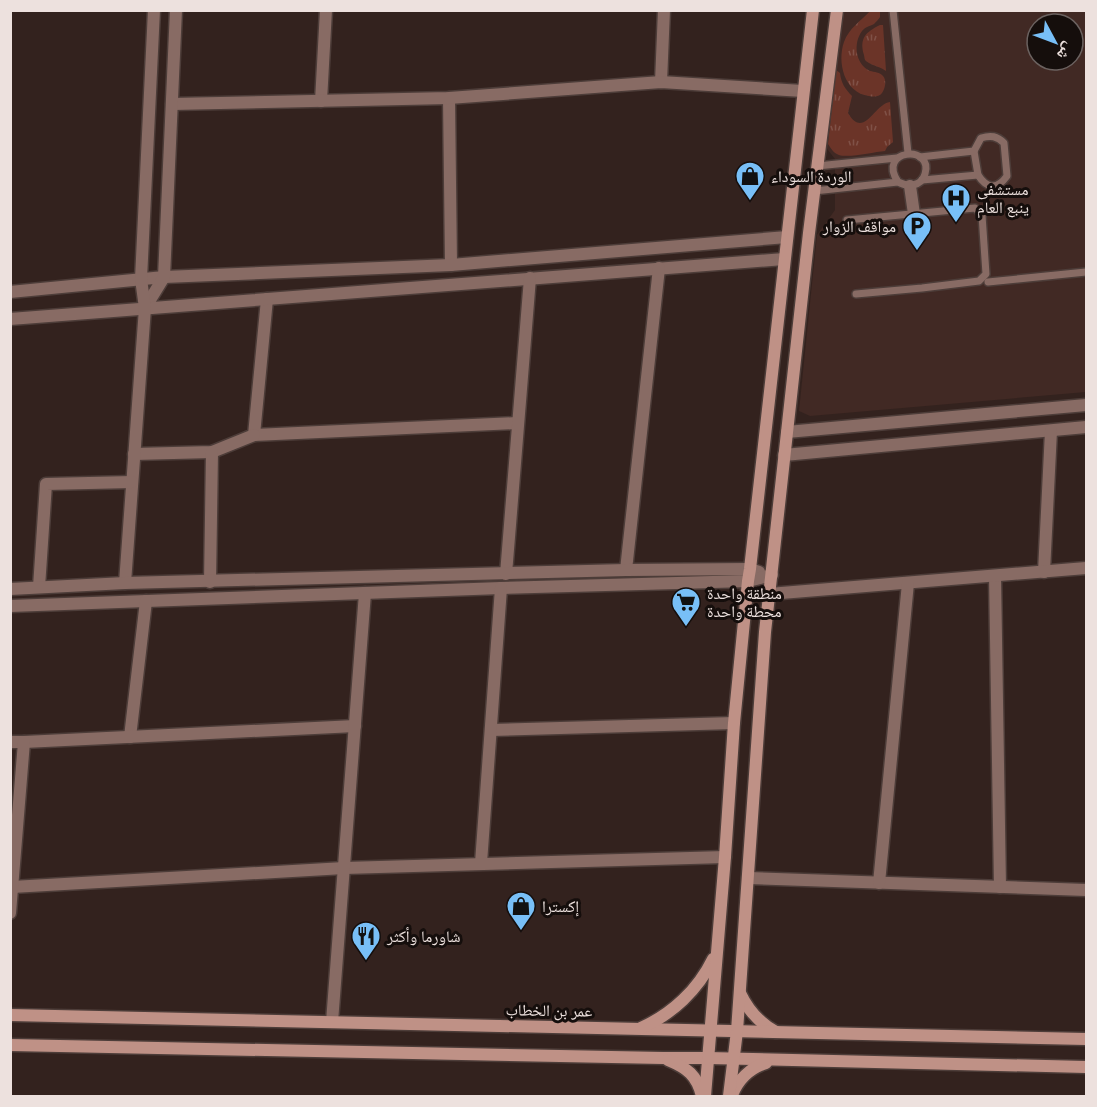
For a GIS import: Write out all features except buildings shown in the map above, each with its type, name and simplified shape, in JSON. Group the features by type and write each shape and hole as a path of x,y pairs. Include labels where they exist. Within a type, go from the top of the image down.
{"main road":[{"path":"703,1096 717,952 734,723 813,10"},
{"path":"730,1096 737,1032 769,594 814,191 837,10"},
{"path":"742,649 764,649"},
{"path":"639,1029 663,1016 685,998 703,977 717,952"},
{"path":"740,990 754,1016 777,1032"},
{"name":"عمر بن الخطاب","path":"10,1015 1086,1040"},
{"path":"10,1044 1086,1067"},
{"path":"663,1058 683,1066 693,1075 703,1096"},
{"path":"730,1096 745,1075 756,1066 773,1061"}],"street":[{"path":"125,584 144,308 141,279 154,10"},
{"path":"144,308 164,277 176,10"},
{"path":"321,101 326,10"},
{"path":"661,82 664,10"},
{"path":"172,104 449,98 661,82 803,91"},
{"path":"449,98 451,265"},
{"path":"910,183 914,214"},
{"path":"10,292 164,277 451,265 787,237"},
{"path":"10,319 784,259"},
{"path":"626,570 659,268"},
{"path":"506,574 530,278"},
{"path":"254,435 267,299"},
{"path":"787,432 1086,405"},
{"path":"134,454 212,452 254,435 517,423"},
{"path":"784,455 1086,427"},
{"path":"1044,572 1051,431"},
{"path":"210,582 212,452"},
{"path":"39,587 45,484 132,482"},
{"path":"769,594 1086,568"},
{"path":"10,589 626,570 772,575"},
{"path":"10,606 501,588 749,575"},
{"path":"995,576 1000,887"},
{"path":"879,883 908,583"},
{"path":"481,863 501,588"},
{"path":"332,1022 365,593"},
{"path":"130,737 146,601"},
{"path":"491,730 734,723"},
{"path":"10,742 355,726"},
{"path":"10,913 24,742"},
{"path":"12,887 344,868 724,857"},
{"path":"748,878 1086,891"}],"lane":[{"path":"893,10 908,153"},
{"path":"989,135 998,137 1004,143 1007,176 1002,183 988,186 978,175 974,151 981,138 989,135"},
{"path":"920,157 974,151"},
{"path":"817,166 897,158 912,153 920,157 925,164 926,173 910,183"},
{"path":"897,158 893,166 893,175 910,183"},
{"path":"814,191 978,175"},
{"path":"847,220 975,208 982,215 986,274 980,281 856,294"},
{"path":"988,282 1086,272"}],"shaded area":[{"name":"مستشفى ينبع العام","path":"840,11 1086,11 1086,392 810,416 799,411 817,235 835,210 835,159 824,145"}],"green space":[{"path":"871,10 880,11 880,17 874,24 862,31 857,41 857,53 865,68 884,78 883,91 875,97 860,94 848,83 841,58 846,37"},
{"path":"883,25 886,71 866,61 862,44 865,36"},
{"path":"836,70 840,73 844,86 852,96 848,113 859,123 864,122 884,104 890,102 893,142 885,151 844,156 835,153 828,144"}],"place":[{"name":"الوردة السوداء","path":"750,202"},
{"name":"مستشفى ينبع العام","path":"956,224"},
{"name":"مواقف الزوار","path":"917,252"},
{"name":"منطقة واحدة محطة واحدة","path":"686,628"},
{"name":"إكسترا","path":"521,932"},
{"name":"شاورما وأكثر","path":"366,962"}]}
